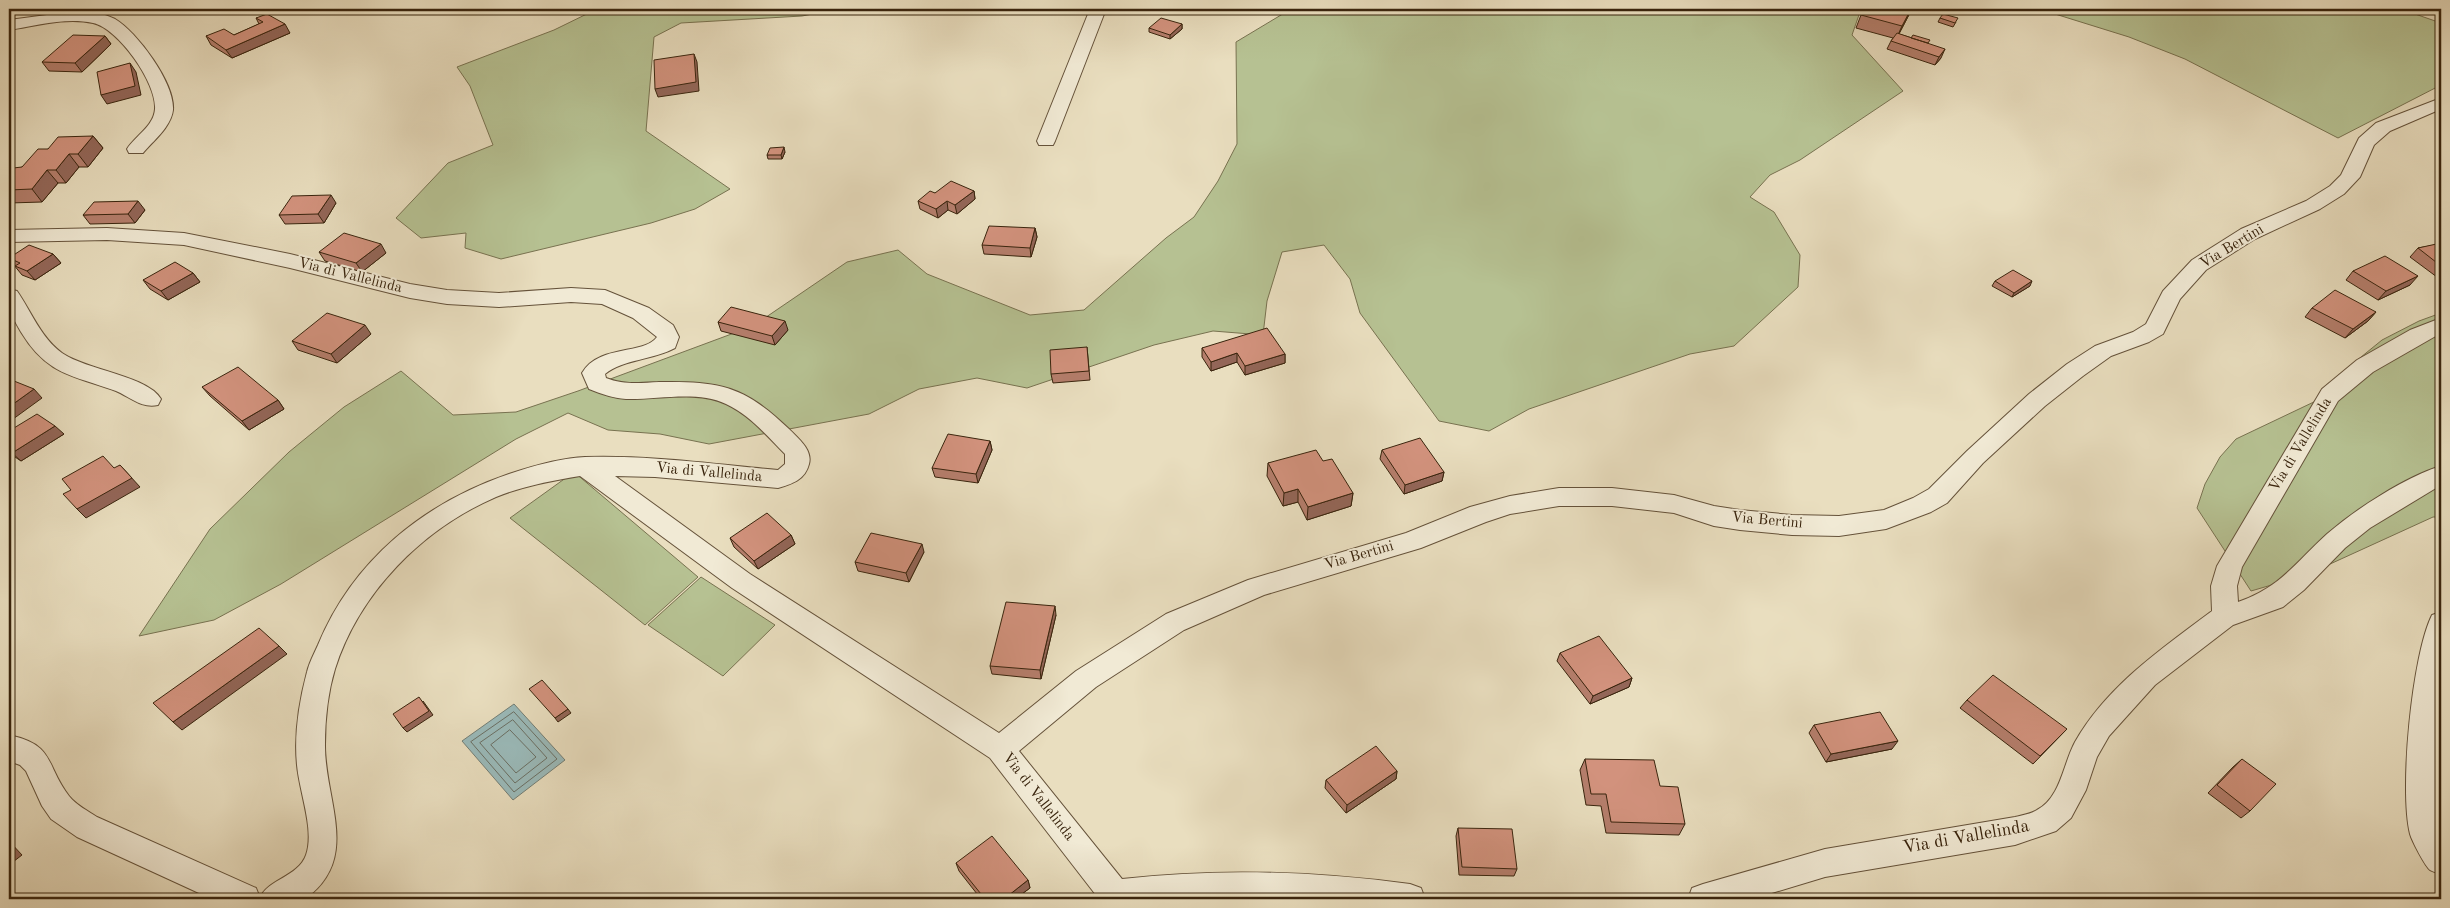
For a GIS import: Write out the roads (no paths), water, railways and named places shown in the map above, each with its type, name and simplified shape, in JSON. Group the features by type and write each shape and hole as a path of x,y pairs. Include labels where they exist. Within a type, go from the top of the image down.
{"street":[{"path":"1046,141 1098,9"},
{"path":"9,25 76,18 98,19 112,25 146,61 158,83 164,106 159,123 136,149"},
{"name":"Via Bertini","path":"1000,749 1086,679 1175,622 1222,601 1279,580 1412,541 1479,514 1510,505 1559,497 1612,497 1674,504 1714,516 1740,520 1792,525 1839,526 1886,519 1922,504 1938,496 1975,457 2037,400 2075,370 2104,351 2141,337 2156,329 2171,296 2199,266 2248,234 2313,206 2337,190 2350,177 2366,142 2383,126 2441,103"},
{"name":"Via di Vallelinda","path":"9,236 107,234 184,239 290,261 410,291 454,298 499,300 571,295 605,297 642,313 665,330 668,337 667,343 658,348 600,365 593,373 597,383 617,389 711,390 732,396 750,407 794,448 798,457 794,473 778,479 655,468 584,466"},
{"path":"9,296 22,312 41,345 54,358 82,372 130,387 150,399"},
{"name":"Via di Vallelinda","path":"2225,616 2224,586 2230,566 2330,395 2364,366 2418,335 2441,325"},
{"path":"275,899 303,882 313,871 321,856 321,832 311,767 312,719 316,690 324,661 335,635 364,585 404,543 438,516 460,503 489,489 526,477 584,466"},
{"name":"Via di Vallelinda","path":"584,466 741,582 1000,749 1113,897 1193,885 1257,885 1306,886 1410,899"},
{"name":"Via di Vallelinda","path":"1703,899 1825,863 2016,831 2046,821 2055,814 2067,799 2084,754 2109,713 2145,677 2225,616 2274,599 2295,583 2324,552 2355,526 2422,482 2441,475"},
{"path":"2441,623 2433,655 2426,701 2420,789 2425,834 2441,860"},
{"path":"9,748 28,753 34,758 52,796 60,808 87,827 245,899"}],"water":[{"path":"514,704 565,760 513,800 462,741"}]}
